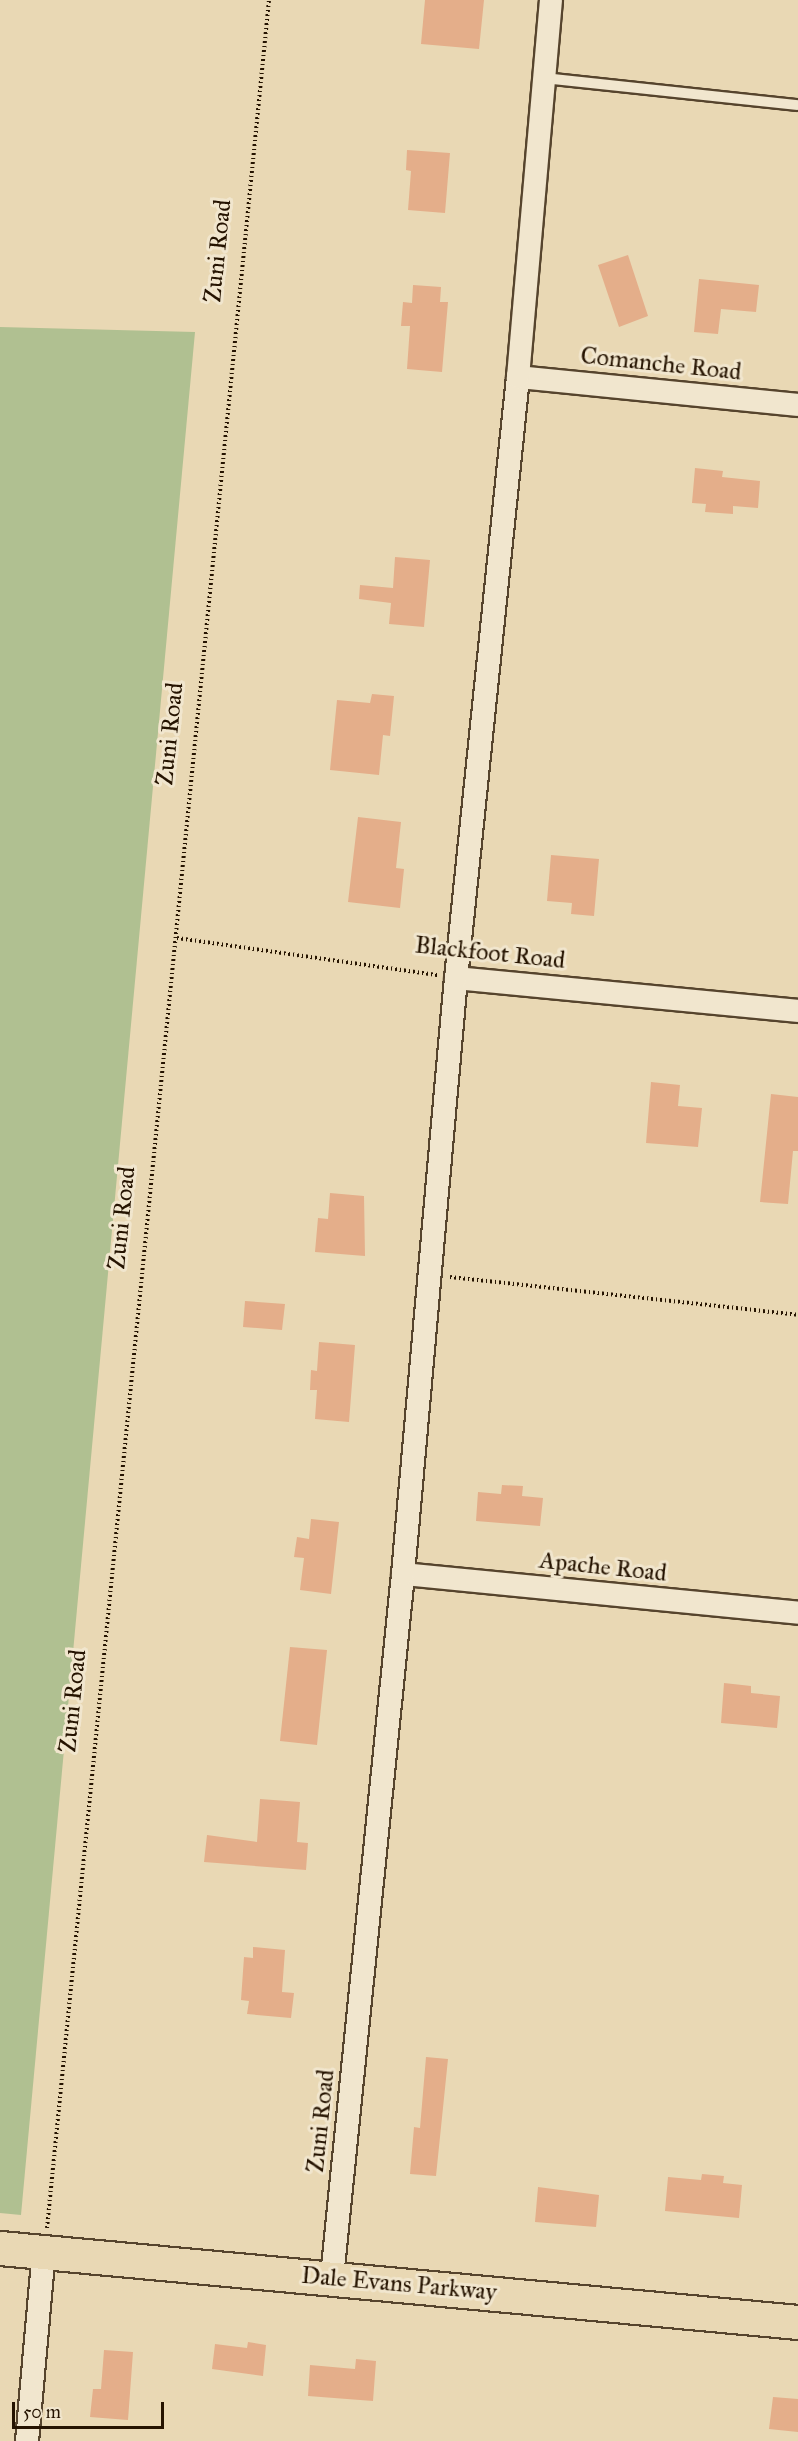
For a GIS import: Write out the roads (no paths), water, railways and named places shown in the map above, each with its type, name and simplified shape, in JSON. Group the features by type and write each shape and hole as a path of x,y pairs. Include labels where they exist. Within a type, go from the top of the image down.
{"main road":[{"name":"Dale Evans Parkway","path":"0,2248 798,2322"}],"street":[{"name":"Zuni Road","path":"332,2277 403,1574 456,978 518,377 551,0"},
{"name":"Comanche Road","path":"518,377 798,405"},
{"name":"Blackfoot Road","path":"456,978 798,1011"},
{"name":"Apache Road","path":"403,1574 798,1613"},
{"path":"27,2441 44,2252"}],"lane":[{"path":"544,78 798,105"}]}
